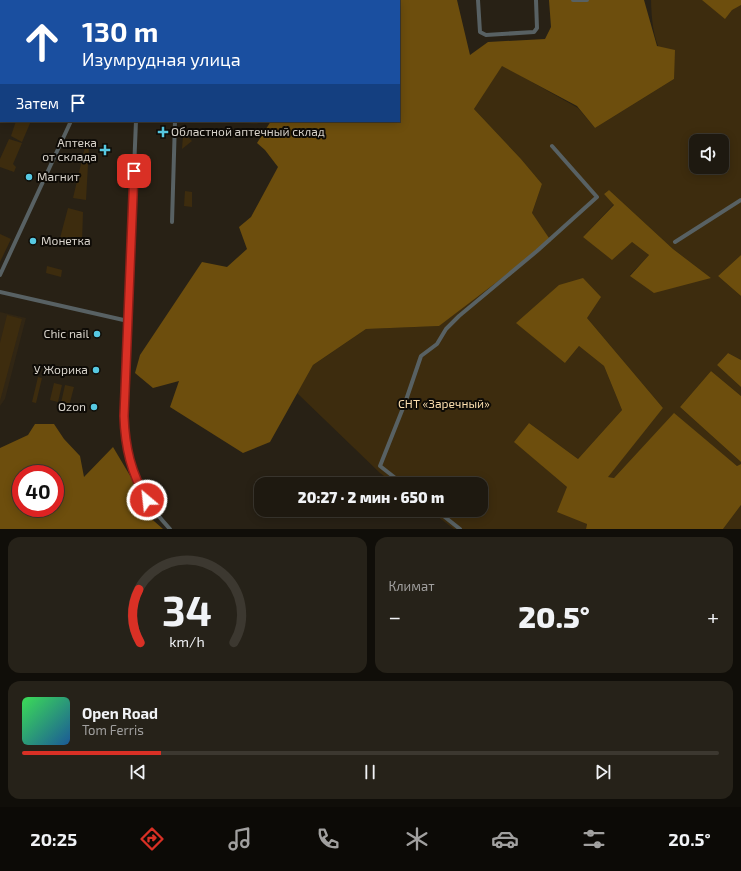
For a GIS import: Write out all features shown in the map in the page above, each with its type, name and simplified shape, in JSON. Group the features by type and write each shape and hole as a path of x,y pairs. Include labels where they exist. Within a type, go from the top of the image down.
{"street":[{"path":"478,0 480,32 486,35 534,32 537,28 536,0"},
{"path":"573,0 587,0"},
{"path":"0,275 71,122"},
{"path":"136,122 124,412 125,436 131,466 140,489 154,512 170,529"},
{"path":"172,222 175,122"},
{"path":"394,477 380,466 422,356 437,344 446,330 459,316 537,251 597,197 552,146"},
{"path":"675,242 741,200"},
{"path":"0,292 128,321"},
{"path":"445,517 460,529"}],"shaded area":[{"path":"400,0 457,0 470,55 488,42 545,39 551,27 549,0 644,0 657,46 675,50 674,79 595,128 577,106 502,66 474,109 521,159 542,184 532,213 551,241 439,326 366,329 313,365 270,442 243,453 170,407 179,381 153,388 135,373 140,355 202,262 227,267 247,249 239,227 251,217 278,167 265,150 257,143 270,122 400,122"},
{"path":"702,0 741,0 741,5 732,10 725,19"},
{"path":"230,122 259,122 257,124"},
{"path":"609,190 673,249 711,278 654,293 630,276 649,255 632,242 612,260 583,237 614,205 604,194"},
{"path":"741,255 741,296 718,276"},
{"path":"583,278 601,297 587,318 663,408 608,477 614,478 674,413 737,466 741,464 741,505 723,529 586,529 587,524 557,512 567,487 514,442 529,423 578,459 622,410 604,366 579,346 565,363 516,323 559,285"},
{"path":"0,312 26,318 5,399 0,406"},
{"path":"728,353 741,360 741,387 717,365"},
{"path":"711,371 741,396 741,462 680,407"},
{"path":"35,424 54,424 64,439 80,456 84,477 113,447 135,484 129,499 163,529 0,529 0,448 28,435"}],"green space":[{"name":"СНТ «Заречный»","path":"651,0 741,0 741,255 718,276 741,296 741,360 728,353 717,365 741,387 741,396 711,371 680,407 741,462 741,464 737,466 674,414 614,478 607,477 663,408 587,318 583,278 565,363 579,346 604,366 622,410 578,459 529,423 515,442 567,487 587,524 586,529 454,529 438,517 488,517 488,477 385,477 297,393 313,365 366,329 439,326 532,213 542,184 521,159 474,109 502,65 578,108 595,128 674,79 656,41","holes":["609,190 673,249 711,278 630,275 649,255 632,242 583,237 614,204 604,194"]},
{"path":"16,122 31,122 22,142 11,136"},
{"path":"183,136 187,136 192,141 182,149"},
{"path":"9,139 22,143 13,164 16,167 14,172 0,167 0,159"},
{"path":"85,147 89,147 86,200 73,198"},
{"path":"185,191 192,192 192,207 184,206"},
{"path":"68,208 83,212 82,243 60,238"},
{"path":"0,234 11,239 0,262"},
{"path":"47,266 62,270 61,277 46,273"},
{"path":"7,315 22,319 0,401 0,343"},
{"path":"38,377 42,378 36,403 32,402"},
{"path":"54,383 62,385 58,402 50,400"},
{"path":"65,385 74,387 69,406 61,403"},
{"path":"741,505 741,529 723,529"}],"place":[{"name":"Областной аптечный склад","path":"163,132"},
{"name":"Аптека от склада","path":"105,150"},
{"name":"Магнит","path":"29,177"},
{"name":"Монетка","path":"33,241"},
{"name":"Chic nail","path":"97,334"},
{"name":"У Жорика","path":"96,370"},
{"name":"Ozon","path":"94,407"}],"route":[{"path":"134,171 124,416 127,452 140,489 147,500"}]}
